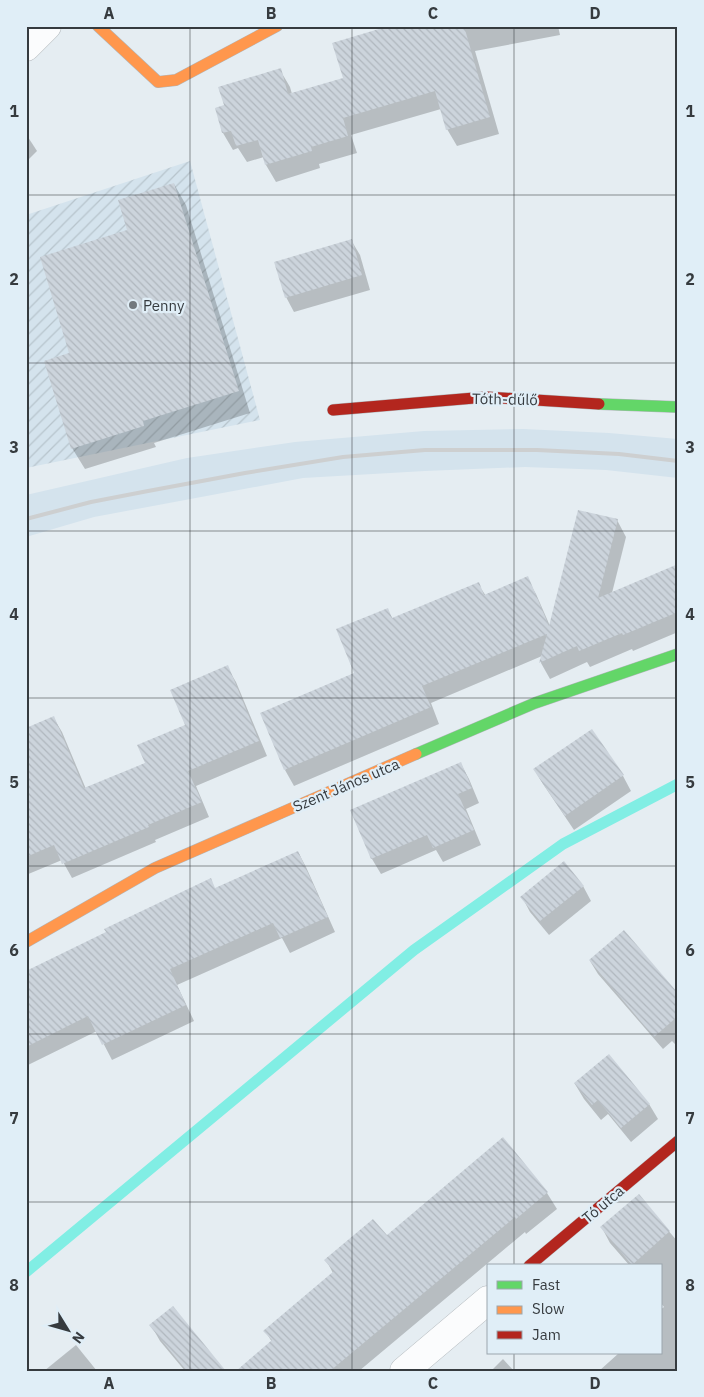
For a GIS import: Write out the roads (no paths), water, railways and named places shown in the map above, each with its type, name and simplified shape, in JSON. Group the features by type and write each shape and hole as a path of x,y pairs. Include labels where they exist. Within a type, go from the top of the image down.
{"street":[{"path":"26,47 47,26"},
{"path":"98,26 158,82 176,80 277,26"},
{"name":"Tóth-dűlő","path":"333,410 486,397 678,407"},
{"name":"Szent János utca","path":"26,942 155,868 535,703 678,654"},
{"name":"Tó utca","path":"531,1264 678,1141"},
{"path":"404,1371 487,1301"}],"waterway":[{"path":"26,1272 414,950 563,844 678,784"}],"railway":[{"path":"26,519 91,502 343,457 425,450 537,450 619,454 678,461"}],"place":[{"name":"Penny","path":"133,305"}]}
